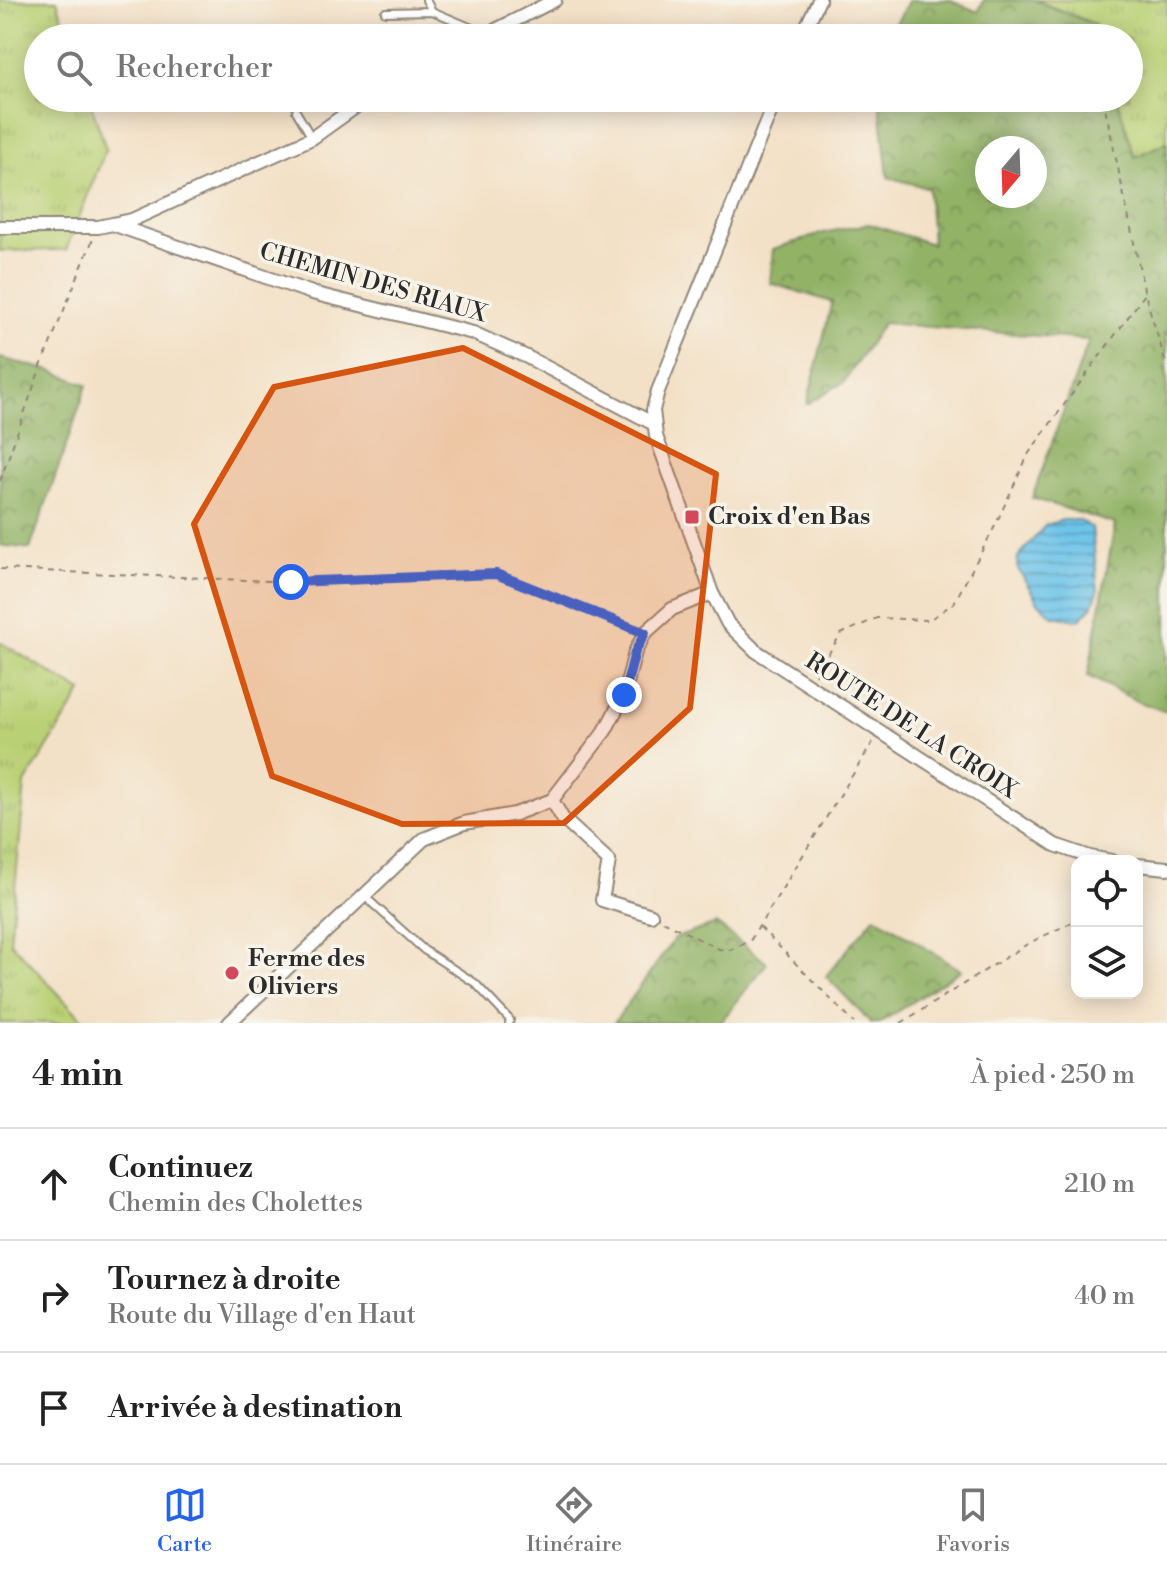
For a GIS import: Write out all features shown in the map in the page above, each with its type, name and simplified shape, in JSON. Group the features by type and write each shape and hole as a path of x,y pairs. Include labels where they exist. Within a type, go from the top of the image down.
{"street":[{"path":"508,24 555,0"},
{"path":"808,24 819,0"},
{"path":"0,227 98,227 132,220 312,138 348,112"},
{"path":"654,424 658,391 770,112"},
{"name":"CHEMIN DES RIAUX","path":"115,225 312,293 473,333 527,357 654,424"},
{"name":"ROUTE DE LA CROIX","path":"654,424 712,593 728,624 739,637 1055,845 1084,855"},
{"path":"229,1023 424,839 464,823 515,814 552,800 605,731 624,695 635,652 645,633 672,609 712,593"},
{"path":"552,800 563,819 609,861 602,900 651,915"},
{"path":"1143,866 1167,868"}],"lane":[{"path":"426,0 432,11"},
{"path":"385,12 432,11 463,24"},
{"path":"297,112 312,138"},
{"path":"363,895 424,950 475,983 510,1020 509,1023"}],"path":[{"path":"1106,112 1145,294 1167,367"},
{"path":"0,481 41,366 98,227"},
{"path":"808,685 841,634 877,618 929,620 954,603 1029,453 1145,294"},
{"path":"0,569 291,582 496,574 645,633"},
{"path":"651,915 719,949 730,950 750,941 879,731"},
{"path":"901,1023 1029,943 1071,923"},
{"path":"760,927 854,1023"}],"highlighted area":[{"path":"463,348 716,474 690,708 564,823 402,824 272,776 194,524 274,387"}],"green space":[{"path":"0,0 57,0 65,24 24,24 24,112 94,112 106,149 66,250 0,251"},
{"path":"909,0 951,0 978,12 984,0 1035,0 1094,24 896,24"},
{"path":"1035,0 1167,0 1167,142 1135,158 1121,112 1143,112 1143,24 1094,24"},
{"path":"881,112 1121,112 1135,157 1167,142 1167,712 1139,702 1088,676 1115,524 1032,498 1089,340 883,323 844,382 807,404 832,302 770,283 773,249 823,233 869,224 932,244 928,188 888,177"},
{"path":"0,358 52,371 87,385 30,549 0,545"},
{"path":"0,642 82,692 25,783 10,942 86,1023 0,1023"},
{"path":"875,916 961,970 879,1023 871,1023 826,976"},
{"path":"716,924 767,963 720,1023 614,1023 675,938"}],"water":[{"path":"1079,520 1092,528 1098,591 1092,607 1079,620 1053,616 1038,602 1017,567 1018,557 1046,525"}],"place":[{"name":"Croix d'en Bas","path":"692,517"},
{"name":"Ferme des Oliviers","path":"232,973"}],"route":[{"path":"291,582 496,574 645,633 635,652 624,695"}]}
